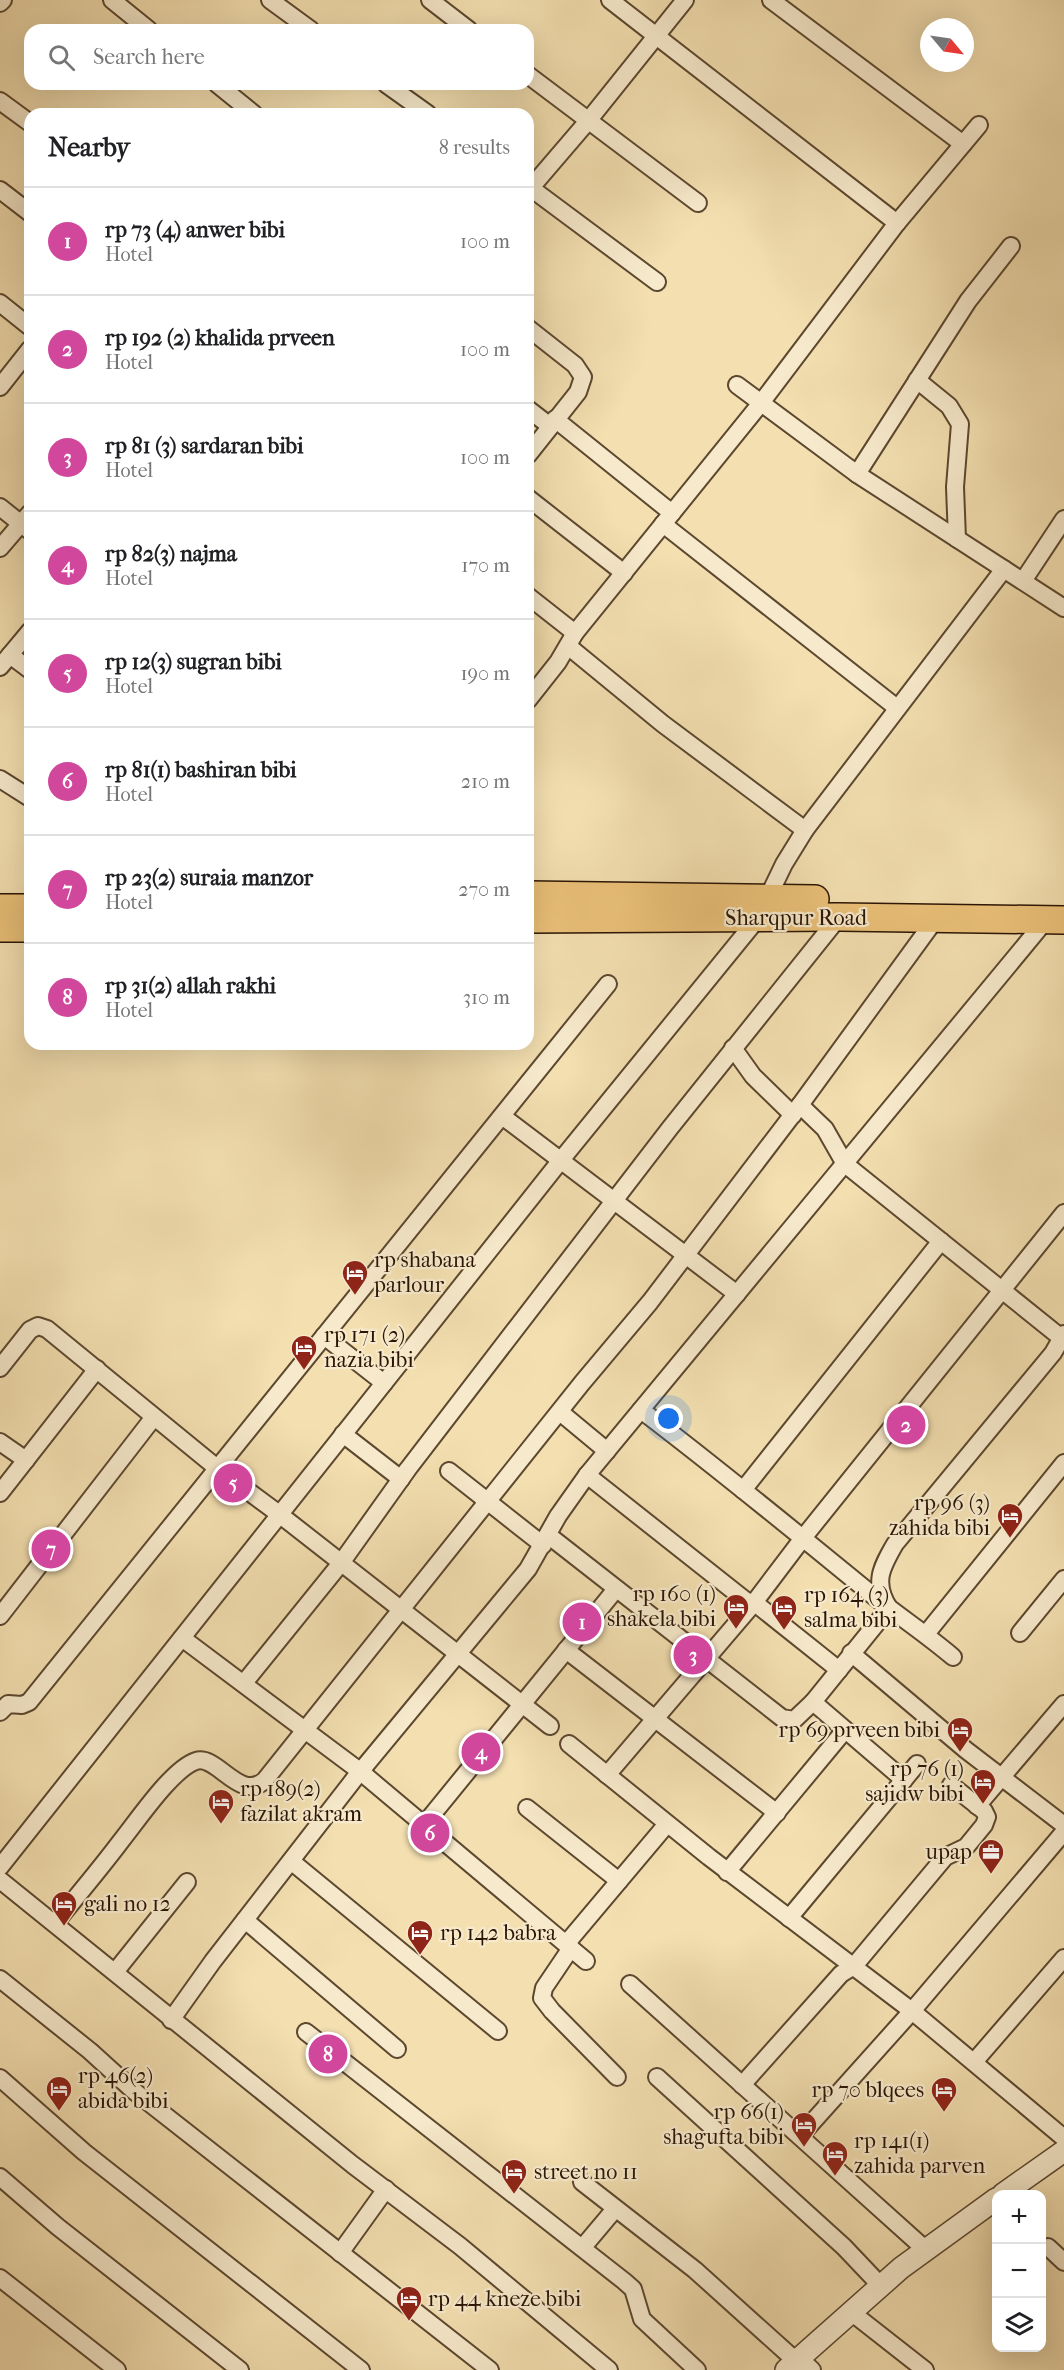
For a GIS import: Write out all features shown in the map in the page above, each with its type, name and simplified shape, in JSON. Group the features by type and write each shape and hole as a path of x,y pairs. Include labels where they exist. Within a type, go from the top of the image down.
{"main road":[{"name":"Sharqpur Road","path":"534,896 763,908 1058,914"},
{"path":"0,908 24,908"},
{"name":"Sharqpur Road","path":"534,919 763,908 839,917 1058,914"},
{"path":"0,928 24,928"}],"street":[{"path":"111,0 141,24"},
{"path":"270,0 303,24"},
{"path":"430,0 461,24"},
{"path":"610,0 897,223"},
{"path":"534,182 588,121 685,0"},
{"path":"771,0 963,144"},
{"path":"534,80 698,203"},
{"path":"224,90 247,108"},
{"path":"395,90 420,108"},
{"path":"0,101 24,119"},
{"path":"534,692 558,662 572,639 761,403 897,223 979,125"},
{"path":"0,190 24,208"},
{"path":"534,192 657,282"},
{"path":"858,474 973,294 1011,246"},
{"path":"0,303 24,322"},
{"path":"534,333 575,365 583,377 578,392 534,447"},
{"path":"0,387 24,357"},
{"path":"917,380 949,406 960,424 955,487 957,539"},
{"path":"737,385 858,474 1064,608"},
{"path":"534,412 553,423 897,708"},
{"path":"534,503 624,573"},
{"path":"0,507 24,520"},
{"path":"1023,582 1064,519"},
{"path":"0,548 24,525"},
{"path":"0,1867 763,908 784,864 805,830 1004,569"},
{"path":"534,602 663,724 805,830"},
{"path":"24,638 5,661 24,668"},
{"path":"0,779 24,794"},
{"path":"171,2020 245,1920 361,1772 528,1569 569,1499 587,1475 845,1164 1058,914"},
{"path":"244,1683 341,1563 401,1479 733,1048 839,917"},
{"path":"55,1923 150,1804 190,1764 203,1760 237,1782 250,1786 259,1785 265,1780 650,1302 796,1110 937,917"},
{"path":"0,1712 8,1704 22,1705 29,1702 608,984"},
{"path":"733,1048 753,1076 796,1110 825,1129 845,1164 1063,1337 1053,1353 895,1544 883,1566 880,1577 879,1590 889,1608"},
{"path":"502,1116 737,1294"},
{"path":"607,1775 753,1604 803,1538 1064,1213"},
{"path":"743,1490 940,1241"},
{"path":"0,1368 30,1330 38,1326 52,1333 217,1468 550,1726"},
{"path":"324,1336 384,1383"},
{"path":"0,1493 97,1369"},
{"path":"641,1410 953,1657"},
{"path":"560,1412 607,1451"},
{"path":"0,1616 154,1417"},
{"path":"343,1434 401,1479"},
{"path":"0,1442 26,1460"},
{"path":"926,1634 1064,1462"},
{"path":"449,1470 616,1588 786,1720 798,1718 813,1702 889,1608"},
{"path":"587,1475 838,1670"},
{"path":"1020,1633 1064,1579"},
{"path":"423,1826 616,1588"},
{"path":"182,1638 361,1772 586,1961"},
{"path":"566,1650 777,1813"},
{"path":"800,2136 912,2011 1064,1826 966,1750 851,1653"},
{"path":"813,1702 904,1780"},
{"path":"977,1806 1064,1704"},
{"path":"727,1872 845,1730"},
{"path":"570,1744 727,1872 912,2011 1064,2138"},
{"path":"789,1918 917,1764"},
{"path":"742,2085 841,1974 854,1966 945,1857 966,1847 984,1825 987,1817 951,1785"},
{"path":"527,1808 618,1881"},
{"path":"617,2077 542,1998 544,1988 568,1946 618,1881 667,1824"},
{"path":"291,1861 498,2031"},
{"path":"0,1880 171,2020 460,2246 609,2370"},
{"path":"115,1972 187,1882"},
{"path":"245,1920 397,2049"},
{"path":"974,2062 1064,1958"},
{"path":"0,1979 90,2051 134,2091 489,2370"},
{"path":"630,1984 926,2250"},
{"path":"306,2032 583,2247 633,2289 642,2319 697,2370"},
{"path":"657,2077 844,2247 881,2286"},
{"path":"0,2078 84,2152 362,2370"},
{"path":"1009,2190 1064,2151"},
{"path":"0,2177 67,2234 240,2370"},
{"path":"582,2182 695,2270 798,2365 851,2312 881,2286 992,2202"},
{"path":"340,2253 386,2189"},
{"path":"583,2247 615,2209"},
{"path":"1048,2247 1064,2262"},
{"path":"0,2300 5,2282 117,2370"},
{"path":"851,2312 925,2370"}],"place":[{"name":"rp shabana parlour","path":"355,1296"},
{"name":"rp 171 (2) nazia bibi","path":"304,1371"},
{"name":"rp 192 (2) khalida prveen","path":"906,1425"},
{"name":"rp 12(3) sugran bibi","path":"233,1483"},
{"name":"rp 96 (3) zahida bibi","path":"1010,1539"},
{"name":"rp 23(2) suraia manzor","path":"51,1549"},
{"name":"rp 73 (4) anwer bibi","path":"582,1622"},
{"name":"rp 160 (1) shakela bibi","path":"736,1630"},
{"name":"rp 164 (3) salma bibi","path":"784,1631"},
{"name":"rp 81 (3) sardaran bibi","path":"693,1655"},
{"name":"rp 82(3) najma","path":"481,1752"},
{"name":"rp 69 prveen bibi","path":"960,1753"},
{"name":"rp 76 (1) sajidw bibi","path":"983,1805"},
{"name":"rp 189(2) fazilat akram","path":"221,1825"},
{"name":"rp 81(1) bashiran bibi","path":"430,1833"},
{"name":"upap","path":"991,1875"},
{"name":"gali no 12","path":"64,1927"},
{"name":"rp 142 babra","path":"420,1956"},
{"name":"rp 31(2) allah rakhi","path":"328,2054"},
{"name":"rp 46(2) abida bibi","path":"59,2112"},
{"name":"rp 70 blqees","path":"944,2113"},
{"name":"rp 66(1) shagufta bibi","path":"804,2148"},
{"name":"rp 141(1) zahida parven","path":"835,2177"},
{"name":"street no 11","path":"514,2195"},
{"name":"rp 44 kneze bibi","path":"409,2322"}]}
